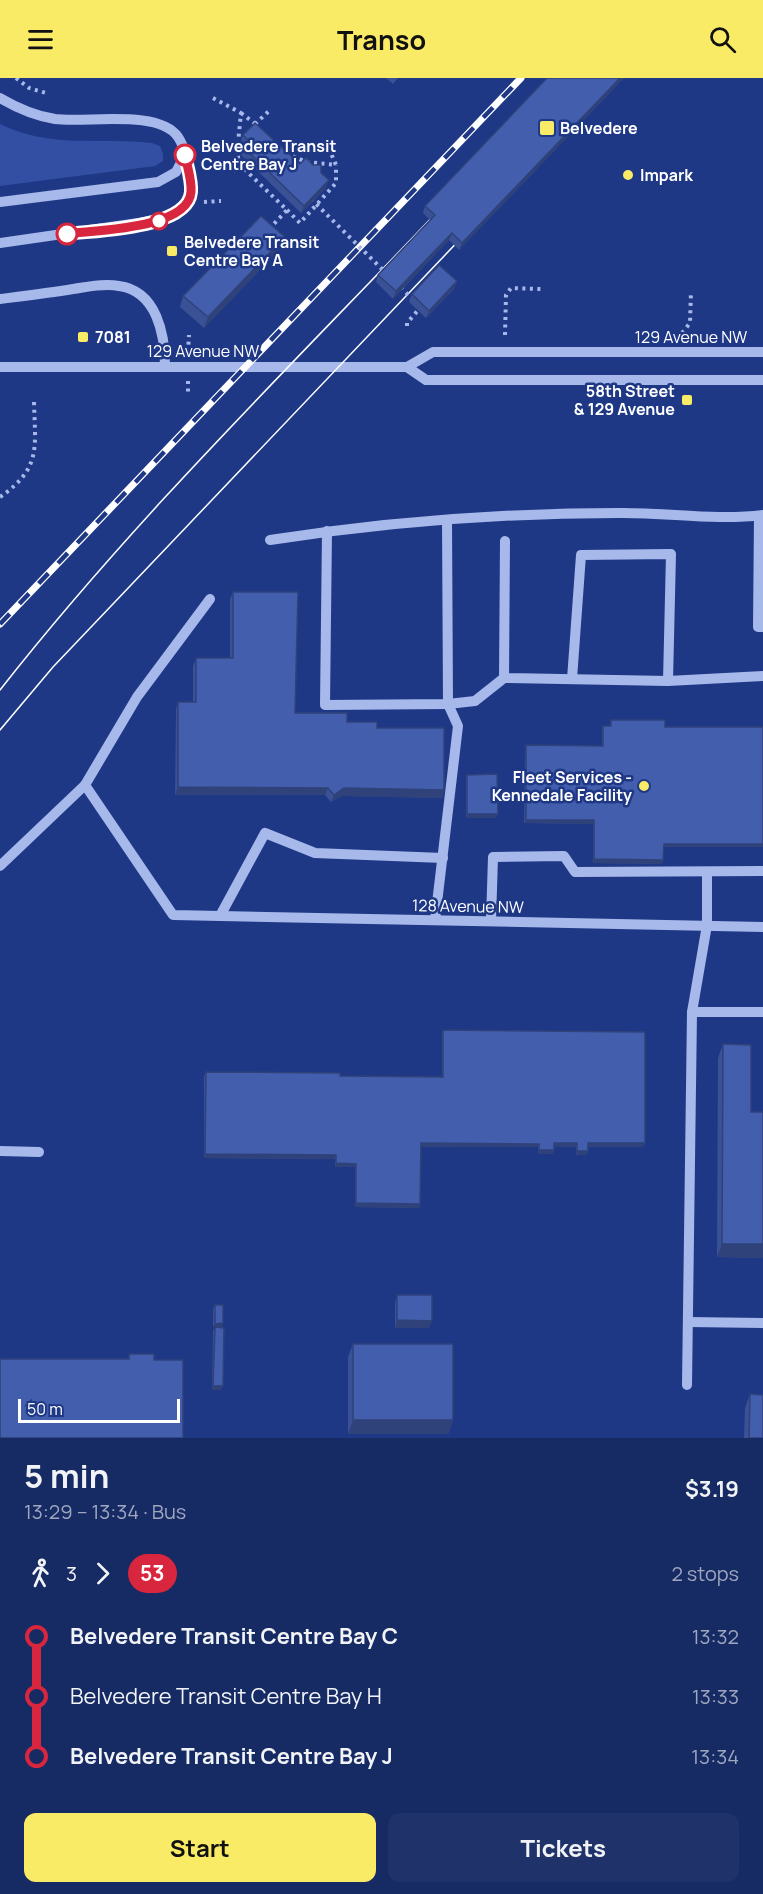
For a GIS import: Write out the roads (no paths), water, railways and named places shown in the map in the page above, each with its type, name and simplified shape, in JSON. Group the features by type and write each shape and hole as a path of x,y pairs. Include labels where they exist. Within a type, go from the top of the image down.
{"street":[{"path":"0,98 20,109 55,119 148,121 169,127 178,137 185,155 192,190 189,200 176,215 154,222 0,243"},
{"path":"0,202 158,182 176,172 185,155"},
{"path":"0,299 107,285 127,287 145,298 155,315 165,341 165,366"},
{"name":"129 Avenue NW","path":"0,367 407,367 433,352 763,352"},
{"name":"129 Avenue NW","path":"407,367 426,380 763,380"},
{"path":"270,540 363,526 447,520 618,513 740,518 761,516 758,627 763,627"},
{"path":"435,920 458,726 448,704 447,520"},
{"path":"327,531 325,705 448,704 474,701 504,678 668,681 763,676"},
{"path":"504,678 505,541"},
{"path":"572,679 581,555 671,554 668,681"},
{"path":"0,866 85,785 137,697 210,599"},
{"name":"128 Avenue NW","path":"85,785 173,915 763,927"},
{"path":"220,916 265,833 315,853 443,858"},
{"path":"491,921 493,857 564,856 575,872 763,871"},
{"path":"687,1385 692,1012 707,926 707,872"},
{"path":"692,1012 763,1012"},
{"path":"0,1151 39,1152"},
{"path":"688,1322 763,1323"}],"tram line":[{"path":"0,690 51,627 159,504 441,208"},
{"path":"0,730 53,667 466,233"}],"railway":[{"path":"0,624 521,78"}],"place":[{"name":"Belvedere","path":"547,128"},
{"name":"Belvedere Transit Centre Bay J","path":"185,155"},
{"name":"Impark","path":"628,175"},
{"name":"Belvedere Transit Centre Bay A","path":"172,251"},
{"name":"7081","path":"83,337"},
{"name":"58th Street & 129 Avenue","path":"687,400"},
{"name":"Fleet Services - Kennedale Facility","path":"644,786"}]}
